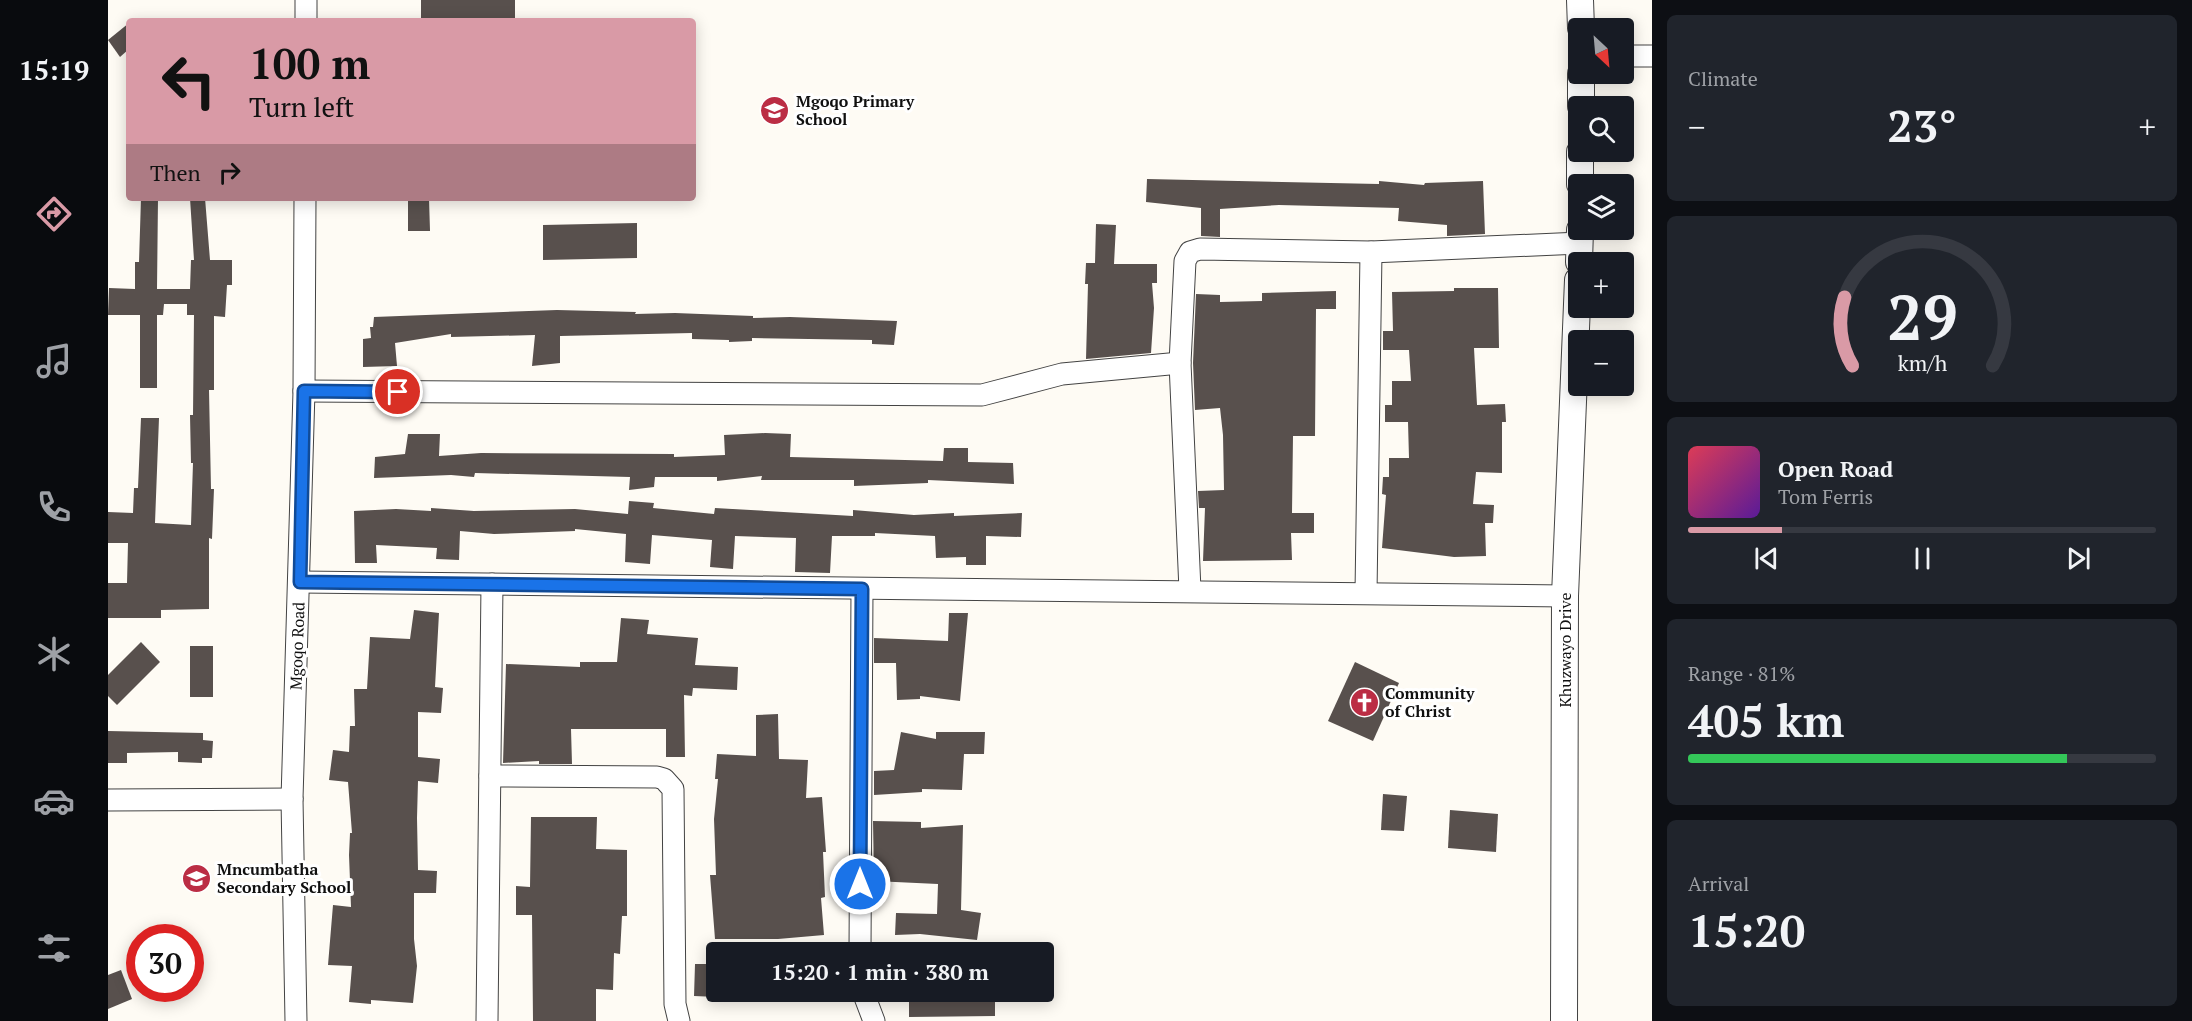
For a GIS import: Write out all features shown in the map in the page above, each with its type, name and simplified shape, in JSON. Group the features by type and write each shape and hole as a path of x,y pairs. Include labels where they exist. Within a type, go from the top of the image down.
{"street":[{"path":"306,0 306,18"},
{"path":"1580,0 1581,18"},
{"path":"1634,56 1652,56"},
{"name":"Mgoqo Road","path":"296,1021 292,799 300,582 305,201"},
{"path":"1190,590 1180,363 1185,261 1193,250 1371,252 1579,245"},
{"path":"1366,593 1371,252"},
{"name":"Khuzwayo Drive","path":"1564,1021 1565,596 1576,318"},
{"path":"304,391 982,395 1062,374 1180,363"},
{"path":"300,582 862,589 1190,590 1565,596"},
{"path":"487,1021 492,584"},
{"path":"860,942 862,589"},
{"path":"490,776 657,777 669,784 675,795 675,1004 679,1021"},
{"path":"108,800 292,799"},
{"path":"867,1002 874,1021"}],"building":[{"path":"421,0 515,0 515,18 421,18"},
{"path":"126,25 126,52 120,57 108,40"},
{"path":"1147,179 1379,184 1379,181 1424,185 1425,183 1483,181 1485,234 1447,236 1447,225 1398,221 1399,208 1279,205 1220,209 1220,237 1201,236 1201,208 1146,202"},
{"path":"141,201 158,201 157,289 190,289 191,260 194,260 190,201 205,201 210,260 232,260 232,285 227,285 225,317 214,316 214,390 209,390 211,489 214,489 212,539 209,538 209,609 161,610 161,618 108,618 108,583 127,583 128,543 108,543 108,512 133,513 134,488 138,488 141,418 159,418 155,523 191,525 193,463 191,463 190,415 193,415 194,315 187,315 187,304 164,304 163,315 157,315 157,388 140,388 140,315 108,315 109,288 135,289 135,262 139,262"},
{"path":"408,201 429,201 430,231 408,231"},
{"path":"637,223 637,258 543,260 543,225"},
{"path":"1096,224 1116,225 1114,264 1157,264 1157,283 1152,283 1154,308 1151,353 1086,359 1088,284 1085,284 1086,263 1095,263"},
{"path":"1454,288 1498,288 1499,348 1474,348 1477,405 1505,404 1506,422 1502,422 1502,473 1476,472 1473,504 1494,505 1493,523 1485,523 1486,556 1454,557 1382,548 1386,495 1382,494 1383,477 1389,477 1389,458 1409,458 1408,422 1385,422 1385,405 1392,405 1392,381 1411,381 1409,350 1383,350 1383,331 1393,331 1392,292 1454,291"},
{"path":"1336,291 1336,309 1316,309 1315,436 1293,436 1292,513 1314,513 1314,533 1291,533 1292,560 1203,561 1205,508 1199,508 1198,491 1224,490 1223,435 1220,408 1195,410 1193,363 1196,294 1220,295 1220,302 1262,301 1262,293"},
{"path":"557,310 897,321 894,345 872,344 872,340 752,338 752,341 729,342 729,340 692,339 692,333 560,336 560,363 532,366 535,335 451,337 451,334 395,343 397,366 363,367 363,339 371,338 370,327 373,327 374,317"},
{"path":"765,433 791,434 790,457 943,461 944,448 968,448 968,462 1013,463 1014,484 928,480 928,483 854,486 854,480 761,480 762,476 717,481 717,477 655,477 654,487 629,490 630,477 475,473 474,477 451,475 374,478 375,457 405,454 408,434 440,434 439,456 481,453 674,454 674,457 725,455 724,435"},
{"path":"629,501 654,503 653,508 714,514 715,508 853,516 853,510 914,515 954,513 954,516 1022,513 1021,537 986,536 986,565 966,565 966,557 936,558 935,536 875,533 875,536 832,536 830,573 795,572 796,538 735,536 733,569 710,567 712,540 652,535 650,564 625,562 626,534 575,529 575,531 494,534 460,531 459,560 436,559 437,548 376,545 377,563 355,563 354,511 396,509 431,511 431,508 474,511 575,509 628,514"},
{"path":"414,610 439,613 435,687 443,688 441,713 418,712 418,757 440,759 438,783 418,781 418,870 437,871 436,893 414,893 414,939 417,966 413,1003 371,1000 371,1004 349,1002 352,966 328,965 333,905 351,907 349,855 350,833 352,833 348,782 329,780 333,750 349,752 350,726 355,726 354,689 367,689 370,637 410,639"},
{"path":"949,613 968,613 960,701 920,696 920,699 897,700 896,663 874,663 874,638 948,641"},
{"path":"621,618 649,620 647,634 698,638 695,665 738,667 737,690 693,688 692,696 684,695 685,757 666,757 666,729 571,729 572,764 539,764 539,761 503,763 506,664 580,667 580,662 617,662"},
{"path":"141,642 160,662 117,705 108,696 108,675"},
{"path":"190,646 213,646 213,697 190,697"},
{"name":"Community of Christ","path":"1355,662 1399,683 1373,741 1328,721"},
{"path":"778,714 779,759 808,760 806,798 822,797 826,852 823,852 825,897 821,898 824,935 778,939 715,939 710,875 716,875 714,819 718,779 715,779 717,754 756,756 756,715"},
{"path":"108,731 203,733 203,740 213,741 212,758 202,758 202,763 178,762 178,752 127,753 127,763 108,763"},
{"path":"901,732 936,739 936,732 985,732 984,754 964,754 962,790 922,789 922,792 874,795 874,771 894,770"},
{"path":"1383,794 1407,796 1404,831 1381,830"},
{"path":"1450,810 1498,814 1496,852 1448,848"},
{"path":"531,817 597,817 596,849 627,850 627,916 622,916 620,954 614,953 613,990 596,989 596,1021 533,1021 532,915 516,915 516,886 530,887"},
{"path":"873,821 921,822 921,828 963,825 961,910 981,913 977,940 920,934 895,935 896,913 937,914 938,884 874,881"},
{"path":"695,964 706,964 706,997 694,996"},
{"path":"121,970 126,983 126,1002 108,1009 108,975"},
{"path":"909,1002 995,1002 995,1016 909,1017"}],"place":[{"name":"Mgoqo Primary School","path":"775,110"},
{"name":"Community of Christ","path":"1364,702"},
{"name":"Mncumbatha Secondary School","path":"196,878"}],"route":[{"path":"398,392 304,391 300,582 862,589 860,884"}]}
